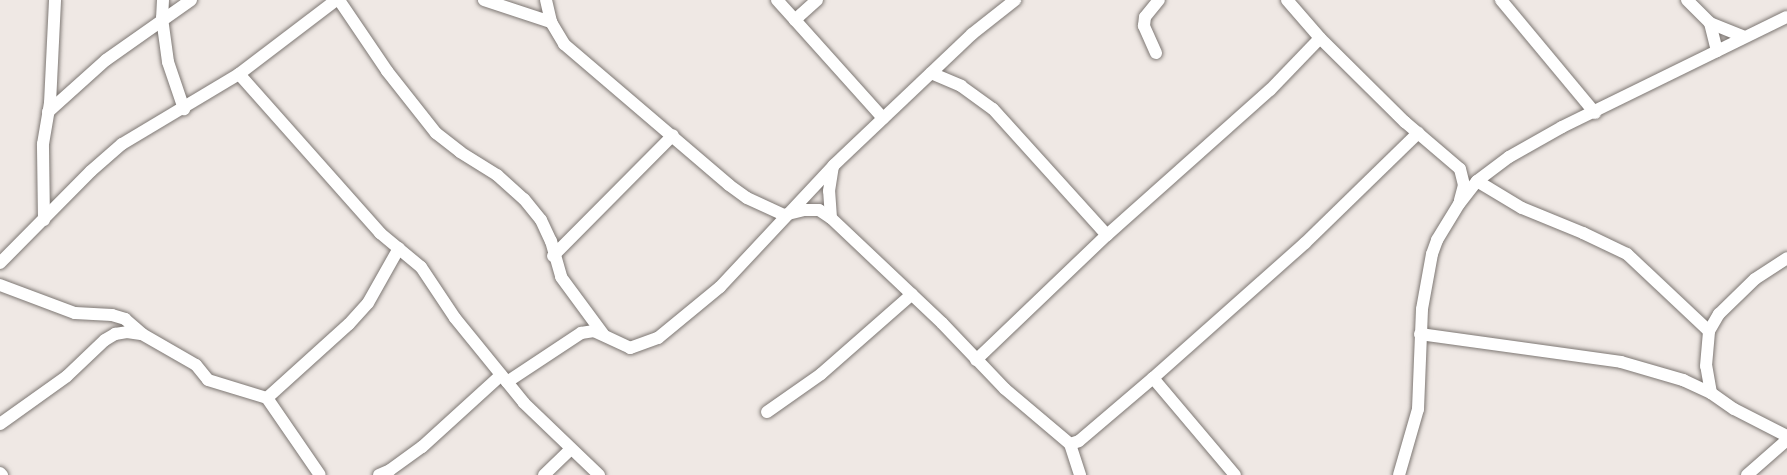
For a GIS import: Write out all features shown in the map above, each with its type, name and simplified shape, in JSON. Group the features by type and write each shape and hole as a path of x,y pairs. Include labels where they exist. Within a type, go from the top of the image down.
{"street":[{"path":"44,220 43,144 50,103 55,0"},
{"path":"164,0 162,18 168,62 184,109"},
{"path":"47,114 106,60 162,18 191,0"},
{"path":"0,263 91,171 122,144 239,74 337,0 387,71 436,132 459,152 497,175 524,199 541,220 551,241 553,256 561,277 603,334 616,344 630,348 658,338 720,287 784,215 834,165 972,34 1015,0"},
{"path":"484,0 551,22"},
{"path":"546,0 551,22 564,44 729,185 747,198 784,215 804,210 819,210 831,218 912,294 1005,389 1070,444 1080,475"},
{"path":"777,0 884,118"},
{"path":"795,20 817,0"},
{"path":"1155,53 1144,26 1145,17 1159,0"},
{"path":"1287,0 1320,38 1418,133 1460,169 1464,185 1459,204"},
{"path":"1501,0 1595,113"},
{"path":"1687,0 1710,23 1743,36"},
{"path":"1399,475 1418,409 1420,334 1432,254 1437,240 1459,204 1477,181 1509,157 1562,127 1595,113 1743,36 1787,17"},
{"path":"1710,23 1717,51"},
{"path":"976,360 1107,236 1208,147 1320,38"},
{"path":"931,73 961,86 993,110 1107,236"},
{"path":"239,74 380,233 422,267 455,318 504,379 599,475"},
{"path":"1070,444 1079,441 1153,378 1305,243 1418,133"},
{"path":"553,256 673,135"},
{"path":"831,218 829,191 834,165"},
{"path":"1477,181 1522,208 1583,232 1627,254 1709,331"},
{"path":"267,398 349,324 368,303 399,248"},
{"path":"1711,393 1706,366 1709,331 1719,314 1755,279 1787,258"},
{"path":"0,285 75,313 118,317 142,334 196,365 208,380 267,398 320,475"},
{"path":"767,412 821,374 912,294"},
{"path":"379,475 390,470 422,447 504,379 581,333 594,331 603,334"},
{"path":"0,424 67,376 105,340 115,334 128,332 142,334"},
{"path":"1420,334 1621,362 1683,380 1711,393 1734,409 1787,438 1747,475"},
{"path":"1683,380 1706,366"},
{"path":"1153,378 1235,475"},
{"path":"544,475 571,449"}]}
